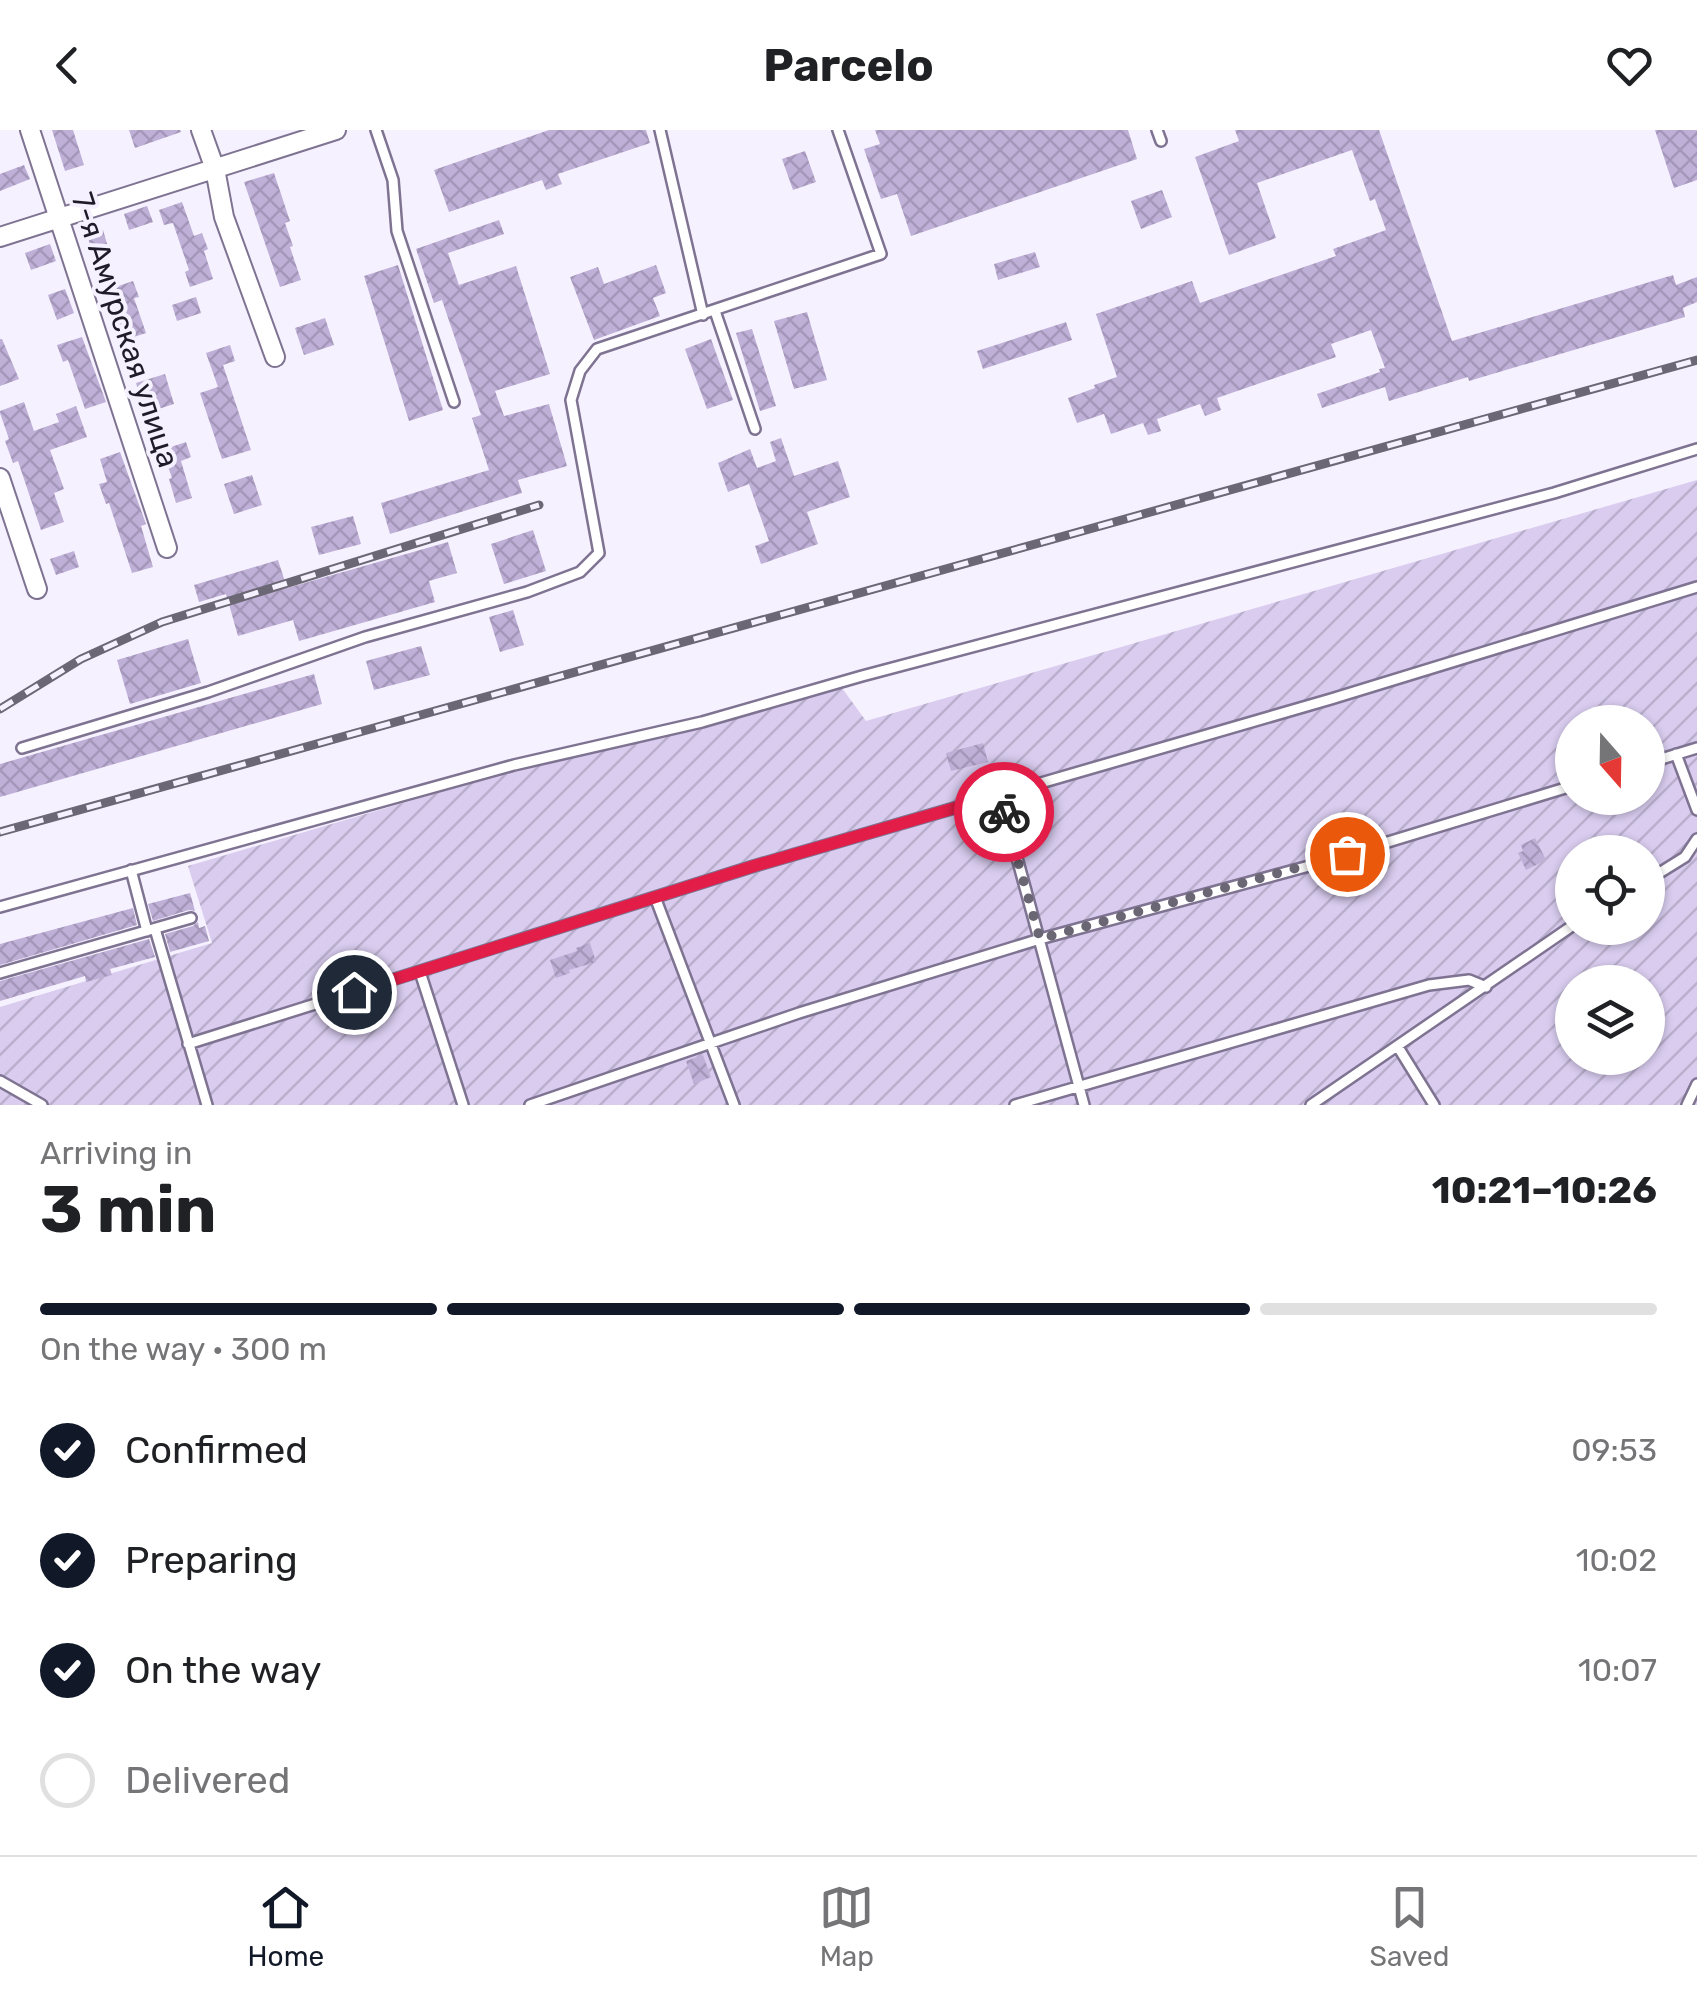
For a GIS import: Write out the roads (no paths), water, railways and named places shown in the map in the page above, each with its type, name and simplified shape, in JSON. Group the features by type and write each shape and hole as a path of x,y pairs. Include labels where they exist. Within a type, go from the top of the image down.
{"street":[{"name":"7-я Амурская улица","path":"30,130 167,548"},
{"path":"201,130 215,169 224,217 275,357"},
{"path":"0,237 336,130"},
{"path":"0,478 37,589"}],"lane":[{"path":"376,130 393,180 397,231 454,402"},
{"path":"660,130 704,315"},
{"path":"22,748 208,692 365,636 526,592 580,572 599,553 571,400 580,371 597,349 881,254 838,130"},
{"path":"1158,130 1162,142"},
{"path":"715,311 755,430"},
{"path":"0,907 514,765 702,722 1536,498 1697,449"},
{"path":"188,1044 754,866 1330,699 1697,587"},
{"path":"1665,758 1697,748"},
{"path":"1676,754 1697,810"},
{"path":"530,1105 799,1014 1040,939 1310,866 1555,791"},
{"path":"1000,795 1084,1105"},
{"path":"1665,869 1685,857 1697,839"},
{"path":"131,870 207,1105"},
{"path":"655,897 734,1105"},
{"path":"0,973 191,918"},
{"path":"1311,1105 1555,938"},
{"path":"420,972 464,1105"},
{"path":"1015,1105 1429,985 1469,980 1486,987"},
{"path":"1398,1046 1434,1105"},
{"path":"0,1081 42,1105"},
{"path":"1687,1105 1697,1084"}],"railway":[{"path":"0,832 1697,360"},
{"path":"0,709 81,659 162,622 539,505"}]}
